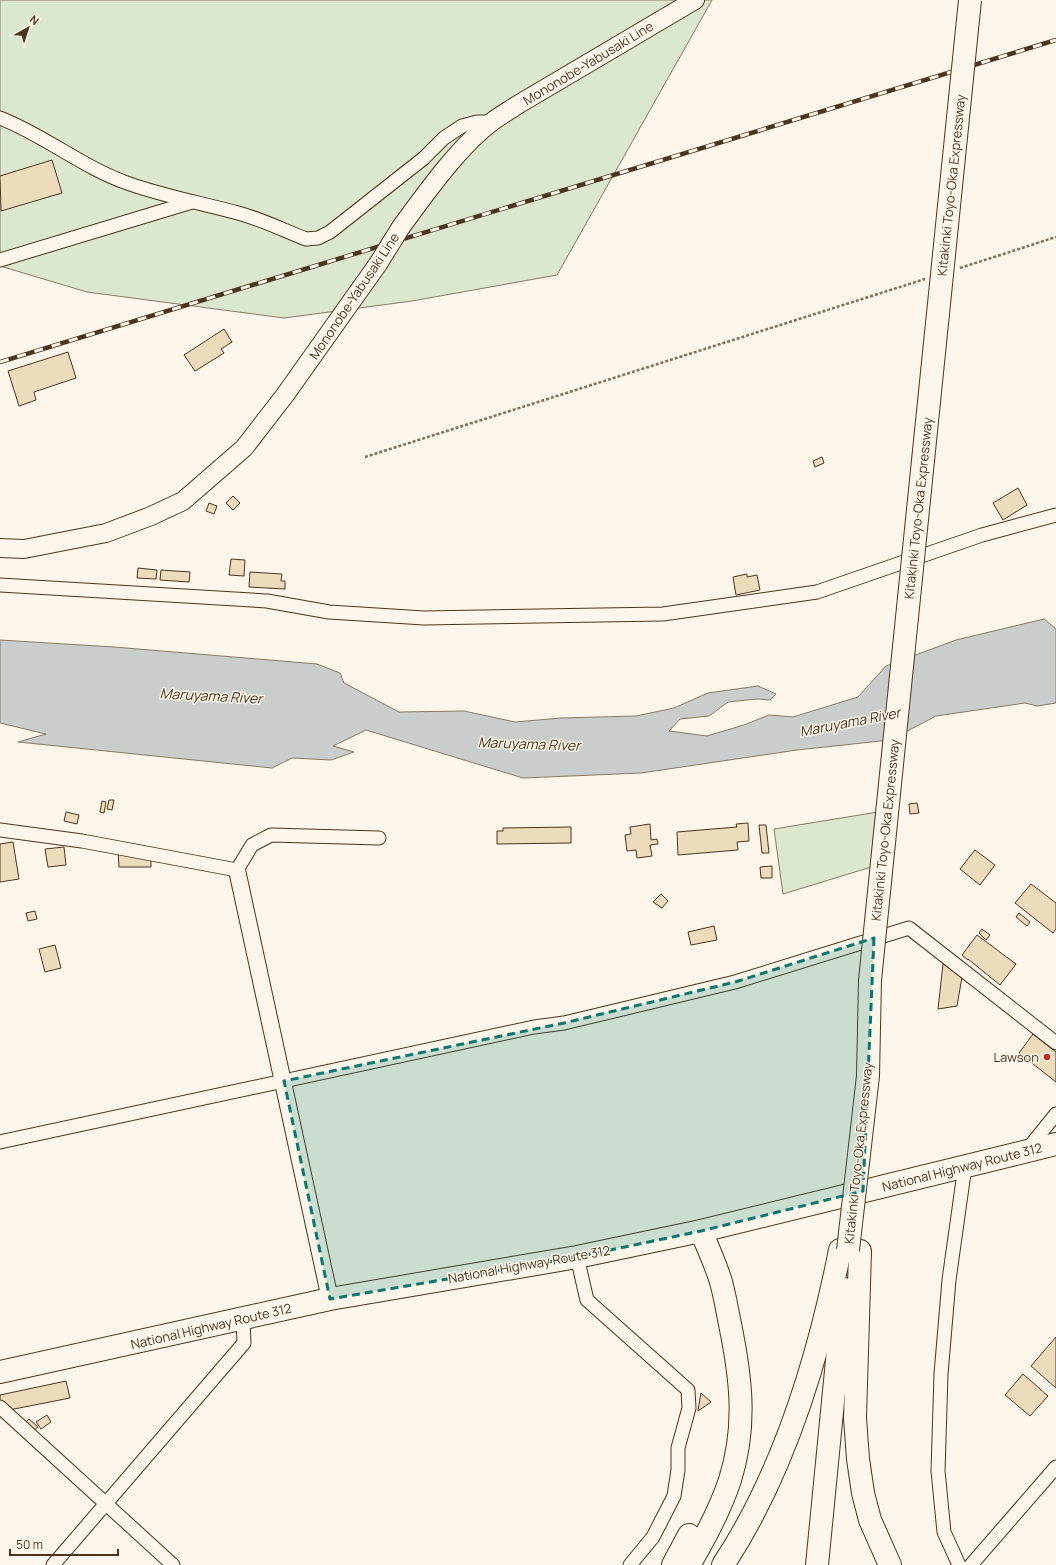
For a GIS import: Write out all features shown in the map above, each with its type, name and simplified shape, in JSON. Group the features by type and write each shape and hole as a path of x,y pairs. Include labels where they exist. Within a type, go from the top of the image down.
{"highway":[{"name":"Kitakinki Toyo-Oka Expressway","path":"817,1565 868,1076 870,980 970,0"},
{"path":"870,980 858,1028 850,1250 855,1418 858,1459 863,1493 870,1520 890,1565"},
{"name":"National Highway Route 312","path":"0,1372 330,1299 577,1257 701,1231 1056,1144"},
{"path":"672,1565 703,1507 713,1482 724,1443 726,1425 726,1384 706,1284 701,1231"},
{"path":"689,1565 711,1526 730,1480 738,1446 742,1400 737,1359 721,1282 701,1231"},
{"path":"723,1565 760,1497 790,1430 827,1311 850,1250"}],"main road":[{"name":"Mononobe-Yabusaki Line","path":"0,548 24,549 106,533 183,502 244,448 285,395 378,264 401,227 432,185 466,147 492,122 526,100 695,0"}],"street":[{"path":"0,118 20,126 80,161 126,183 192,202 239,213 306,239 318,238 330,232 424,158 444,138 462,126 477,122 492,122"},
{"path":"0,260 192,202"},
{"path":"0,585 267,601 330,612 424,618 663,614 817,592 982,535 1056,515"},
{"path":"0,830 82,841 237,870"},
{"path":"330,1299 284,1081 237,870 252,845 271,835 379,838"},
{"path":"0,1142 526,1029 564,1023 735,982 909,928 1056,1042"},
{"path":"1027,1150 1056,1114"},
{"path":"959,1565 944,1532 938,1470 941,1374 947,1304 965,1166"},
{"path":"577,1257 587,1300 688,1390 689,1408 678,1448 678,1470 674,1496 652,1538 630,1565"},
{"path":"53,1565 105,1502 244,1343 243,1319"},
{"path":"0,1407 173,1565"},
{"path":"971,1565 1056,1467"}],"path":[{"path":"957,269 1056,237"},
{"path":"365,457 927,278"}],"highlighted area":[{"path":"874,938 863,1191 701,1231 577,1257 330,1299 284,1081 564,1023 735,982"}],"green space":[{"path":"0,0 712,0 557,275 412,301 284,318 87,292 0,266"},
{"path":"884,811 881,864 783,894 774,829"}],"water":[{"name":"Maruyama River","path":"1044,619 1056,629 1056,703 1037,706 1025,703 936,716 890,740 797,750 641,773 523,778 366,730 333,746 354,752 331,760 292,758 272,768 18,742 46,734 0,723 0,640 114,647 317,664 340,673 344,683 399,712 464,711 515,722 561,718 636,716 674,708 708,693 758,686 776,694 770,700 757,699 728,702 709,716 680,719 669,731 707,736 744,725 769,715 793,717 858,697 886,666 956,640"}],"building":[{"path":"52,160 62,193 1,211 0,176"},
{"path":"224,329 232,342 221,349 224,353 195,371 184,355"},
{"path":"68,352 76,378 34,392 36,400 19,406 8,371"},
{"path":"822,457 824,463 815,467 813,461"},
{"path":"1018,488 1027,505 1003,520 993,503"},
{"path":"233,496 240,503 233,510 226,503"},
{"path":"209,503 217,506 214,514 206,511"},
{"path":"231,559 245,560 244,576 229,575"},
{"path":"138,568 157,570 156,579 137,578"},
{"path":"161,570 190,572 189,582 160,580"},
{"path":"250,572 282,574 281,581 285,581 285,589 249,587"},
{"path":"747,574 747,577 757,575 760,590 736,595 733,577"},
{"path":"109,800 114,800 112,810 107,809"},
{"path":"102,801 106,802 104,813 100,812"},
{"path":"917,803 919,813 910,814 909,804"},
{"path":"66,812 79,815 77,824 64,821"},
{"path":"748,823 749,841 737,842 738,850 678,855 677,832 737,827 736,824"},
{"path":"650,824 651,840 657,839 658,844 650,845 652,856 637,858 636,850 627,851 625,835 631,834 630,827"},
{"path":"759,825 766,825 769,853 762,853"},
{"path":"571,827 571,843 497,844 497,831 503,831 503,828"},
{"path":"13,842 19,879 0,882 0,844"},
{"path":"64,847 66,865 48,867 45,849"},
{"path":"118,850 151,850 151,867 119,867"},
{"path":"975,850 995,865 980,885 960,869"},
{"path":"772,866 772,878 761,878 760,867"},
{"path":"1031,884 1056,903 1056,929 1053,933 1015,903"},
{"path":"661,894 668,901 662,908 653,902"},
{"path":"35,911 37,919 28,921 26,913"},
{"path":"1019,913 1030,922 1027,926 1016,917"},
{"path":"714,926 717,940 691,945 688,932"},
{"path":"982,929 990,935 986,940 979,933"},
{"path":"977,935 1016,964 1000,985 962,955"},
{"path":"55,945 61,968 45,972 39,949"},
{"path":"943,964 962,977 957,1006 938,1009"},
{"path":"1033,1034 1056,1052 1056,1082 1019,1053"},
{"path":"1056,1337 1056,1388 1031,1366"},
{"path":"1023,1374 1048,1396 1030,1416 1005,1395"},
{"path":"66,1381 70,1398 9,1410 0,1400 0,1395"},
{"path":"701,1393 711,1402 698,1411 698,1410"},
{"path":"47,1415 51,1422 41,1429 36,1422"},
{"path":"29,1419 38,1427 33,1431 25,1423"}],"railway":[{"path":"0,362 1056,40"}],"place":[{"name":"Lawson","path":"1047,1057"}]}
